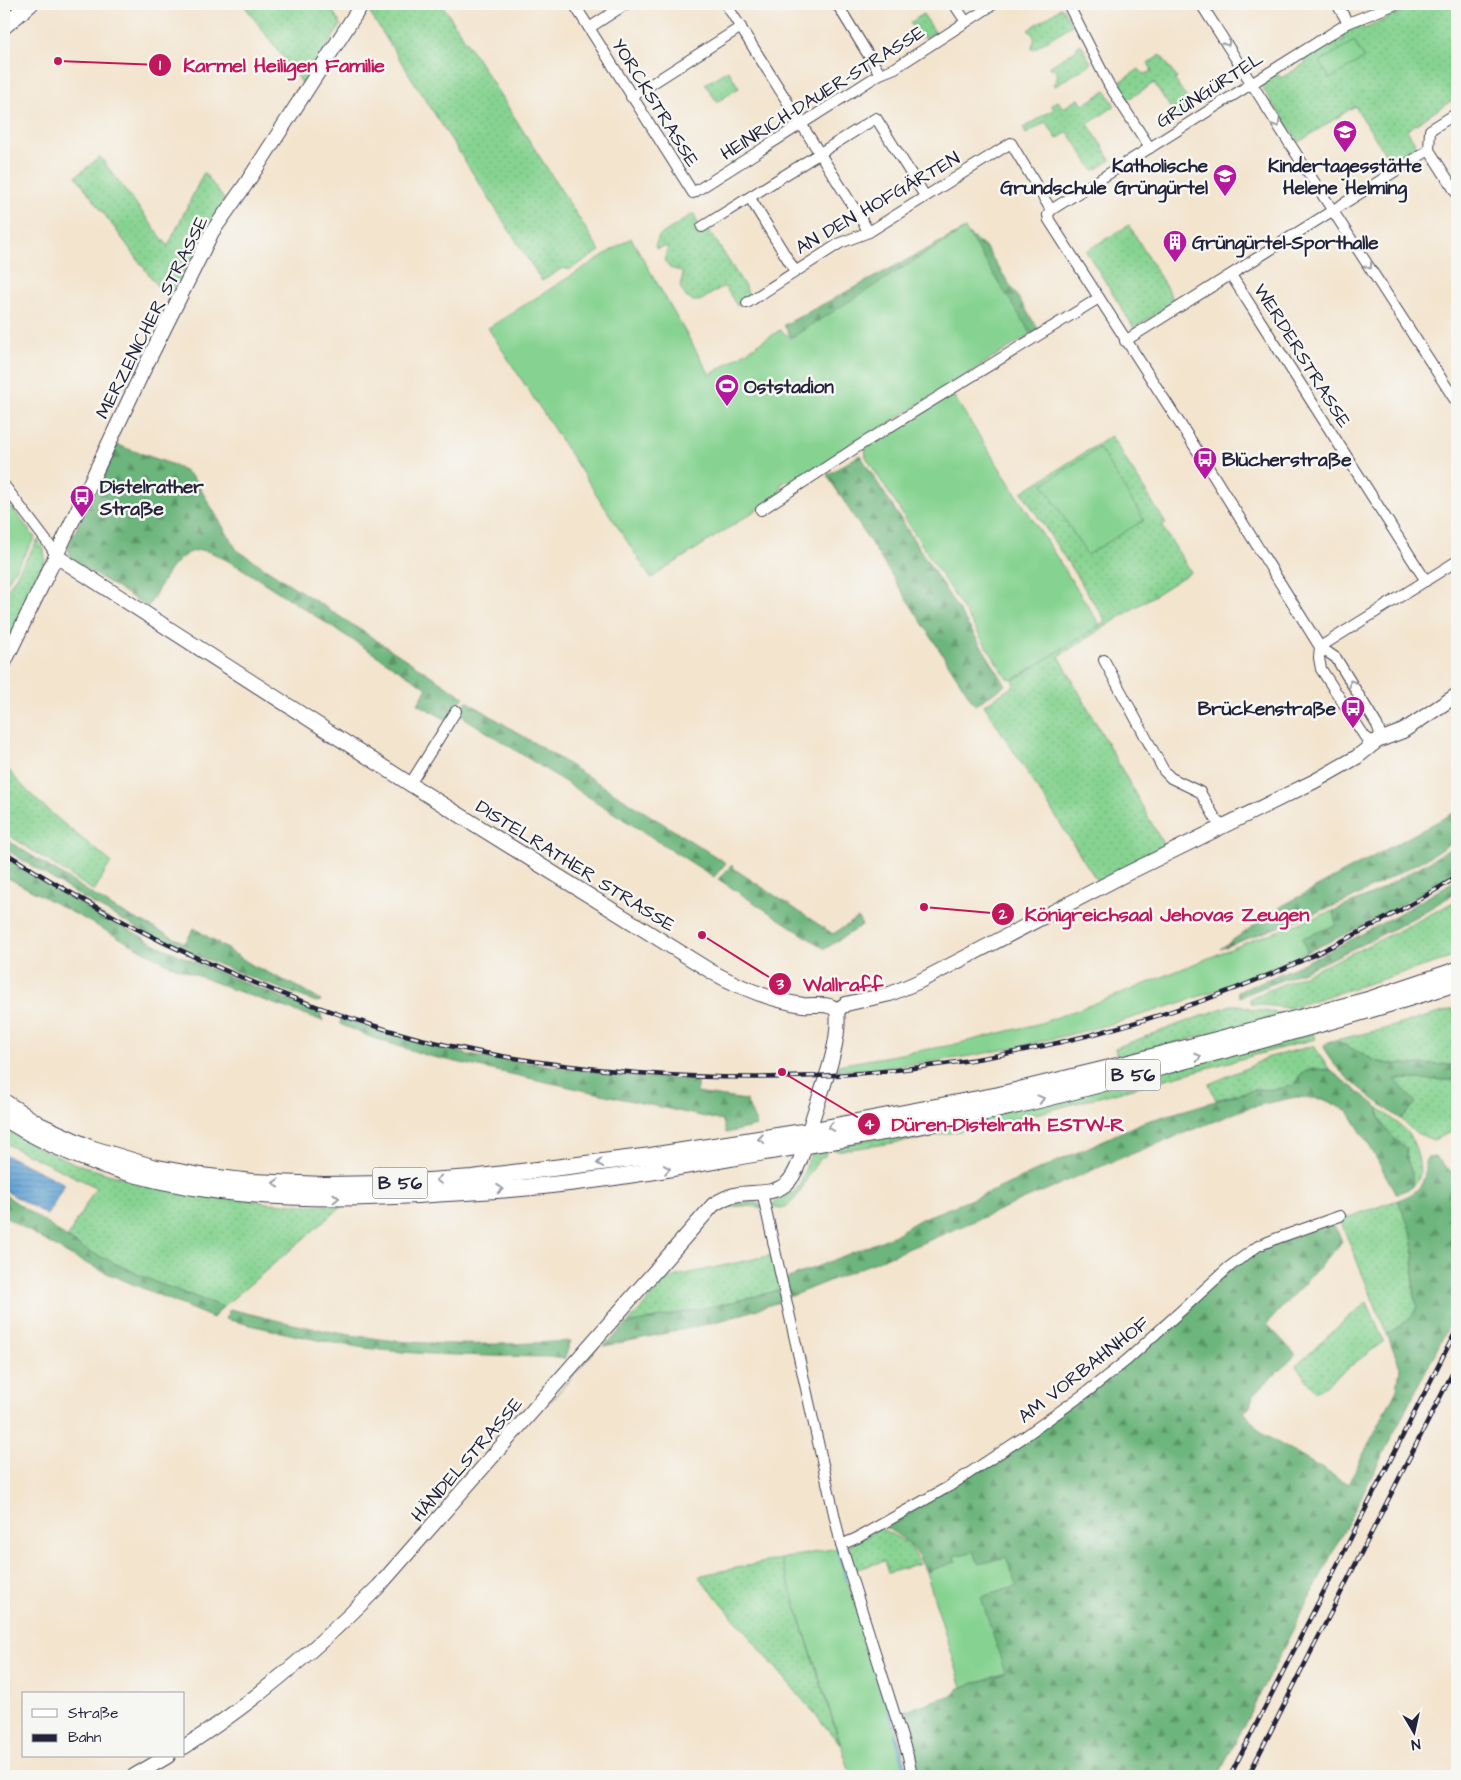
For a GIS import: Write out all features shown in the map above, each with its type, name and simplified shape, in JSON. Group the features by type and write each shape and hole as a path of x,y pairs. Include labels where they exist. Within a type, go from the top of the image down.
{"main road":[{"path":"4,26 30,4"},
{"name":"B 56","path":"4,1118 71,1152 118,1169 196,1187 252,1195 323,1198 417,1195 551,1185 703,1163 999,1095 1368,1000 1457,970"},
{"name":"B 56","path":"4,1102 40,1125 90,1148 152,1167 218,1178 252,1182 324,1185 385,1184 472,1178 904,1128 1011,1107 1372,1010 1457,983"}],"street":[{"name":"MERZENICHER STRASSE","path":"4,663 141,375 212,232 246,184 362,4"},
{"name":"YORCKSTRASSE","path":"574,4 693,193"},
{"path":"589,28 626,4"},
{"path":"726,4 869,232"},
{"path":"837,4 880,74"},
{"path":"954,4 966,22"},
{"name":"HEINRICH-DAUER-STRASSE","path":"693,193 880,74 895,68 994,4"},
{"path":"1068,4 1111,90 1150,148"},
{"path":"1201,4 1457,403"},
{"path":"1337,4 1348,23"},
{"name":"GRÜNGÜRTEL","path":"1050,212 1348,23 1396,4"},
{"path":"631,97 741,27"},
{"path":"1457,113 1430,130 1429,150 1457,194"},
{"path":"702,227 876,118 925,196"},
{"name":"AN DEN HOFGÄRTEN","path":"747,303 840,243 869,232 1011,142 1050,212"},
{"path":"1125,341 1429,150"},
{"path":"750,198 795,271"},
{"path":"1050,212 1049,220 1125,341 1213,475 1320,647 1336,658 1377,725 1380,733 1378,741"},
{"name":"WERDERSTRASSE","path":"1230,275 1426,582"},
{"path":"761,510 873,437 1099,298"},
{"path":"4,485 56,556"},
{"name":"DISTELRATHER STRASSE","path":"56,556 410,784 728,980 757,994 805,1005 832,1006 837,1010"},
{"path":"1320,647 1457,561"},
{"path":"1320,647 1321,669 1365,737 1378,741"},
{"path":"1104,660 1164,771 1171,778 1200,792 1221,828"},
{"path":"912,1776 908,1756 841,1545 762,1192 777,1189 786,1184 796,1172 822,1093 834,1047 838,1019 837,1010 846,1004 890,994 918,982 1126,874 1321,778 1357,757 1378,741 1402,731 1457,695"},
{"path":"410,784 456,711"},
{"name":"HÄNDELSTRASSE","path":"185,1746 222,1723 302,1660 359,1607 708,1210 733,1195 762,1192"},
{"name":"AM VORBAHNHOF","path":"841,1545 948,1487 1064,1408 1127,1360 1229,1267 1246,1254 1274,1239 1340,1216"},
{"path":"134,1776 165,1758"}],"green space":[{"path":"243,4 329,4 341,25 303,84"},
{"path":"368,4 442,4 600,251 569,270 563,268 542,281 366,7"},
{"path":"1415,4 1457,4 1457,97 1407,130 1417,146 1416,150 1392,165 1355,106 1299,142 1259,83 1276,71 1281,78 1306,63 1301,55 1319,45 1323,51 1344,39 1340,32 1361,22 1364,29 1389,18 1386,12 1391,10 1394,16"},
{"path":"1062,7 1072,25 1032,50 1034,36 1028,30"},
{"path":"923,14 935,32 925,38 924,36 920,38 910,23"},
{"path":"1354,41 1364,58 1330,79 1320,62"},
{"path":"1081,44 1091,64 1055,86 1057,74 1049,67 1077,49 1076,47"},
{"path":"1161,55 1177,78 1175,80 1189,102 1182,106 1186,113 1177,118 1154,83 1127,100 1117,84 1139,69 1143,74 1147,74 1152,70 1148,63"},
{"path":"728,70 739,88 717,102 705,84"},
{"path":"1106,91 1115,106 1088,124 1111,160 1094,171 1068,132 1057,139 1046,122 1026,134 1023,128 1054,109 1051,105 1058,101 1063,108 1079,99 1083,105"},
{"path":"100,157 168,246 204,172 226,202 170,303 76,176"},
{"path":"694,213 699,228 708,228 747,290 748,299 737,306 726,288 722,287 700,301 693,301 686,297 680,287 683,274 669,267 664,260 668,247 656,249 655,246 659,236"},
{"path":"1129,225 1175,302 1134,328 1086,251"},
{"name":"Oststadion","path":"965,229 1031,334 864,439 853,441 847,451 793,486 787,481 781,484 781,494 651,578 488,328 631,238 710,375 780,330 791,338"},
{"path":"963,230 986,248 1039,330 1026,335 790,336 784,325"},
{"path":"950,393 1100,625 1013,680 1006,677 866,457 865,446"},
{"path":"1111,436 1166,524 1162,526 1191,572 1059,656 1167,851 1099,884 984,705 1015,685 1013,680 1105,620 1022,492"},
{"path":"117,445 186,471 195,480 237,550 464,697 447,720 418,704 427,688 241,568 210,552 199,550 189,553 180,559 165,577 148,607 72,560 68,551 69,544"},
{"path":"1099,448 1144,520 1087,555 1043,484"},
{"path":"860,455 1006,685 975,705 827,475"},
{"path":"4,497 35,538 4,587"},
{"path":"38,540 44,549 45,561 4,654 4,595"},
{"path":"467,701 726,863 714,877 457,713 459,708"},
{"path":"4,764 41,804 111,862 94,891 4,832"},
{"path":"1457,811 1457,839 1434,854 1349,900 1220,949 1282,906"},
{"path":"4,838 117,910 185,943 194,928 252,965 302,989 321,1001 316,1002 225,967 137,928 69,889 4,848"},
{"path":"1457,845 1457,871 1384,915 1307,952 1302,938 1336,925 1333,911 1373,894"},
{"path":"4,857 78,902 157,945 220,973 320,1012 323,1021 234,990 168,964 8,878 4,875"},
{"path":"732,865 733,868 833,934 858,918 862,925 825,949 718,879"},
{"path":"1457,879 1457,892 1431,908 1323,962 1239,997 1238,991 1323,954 1404,911"},
{"path":"1457,900 1457,956 1289,1008 1250,1003 1250,998 1355,952"},
{"path":"1333,911 1336,925 1302,938 1307,952 1238,982 1166,1007 1118,1022 1000,1050 895,1067 838,1070 838,1065 952,1045 1041,1023 1123,993 1255,939"},
{"path":"1231,1005 1287,1014 1117,1058 1115,1048"},
{"path":"1457,1008 1457,1065 1390,1064 1376,1061 1335,1040 1384,1029"},
{"path":"341,1018 384,1032 474,1056 640,1077 697,1080 697,1093 746,1100 757,1126 726,1133 723,1121 429,1056 373,1038 340,1024"},
{"path":"1313,1033 1315,1039 1006,1122 914,1140 836,1151 833,1148"},
{"path":"1335,1040 1376,1061 1390,1064 1457,1065 1457,1080 1395,1079 1416,1103 1401,1119 1369,1096 1334,1064 1327,1054 1324,1045"},
{"path":"1313,1046 1330,1070 1313,1069 1301,1073 1296,1085 1274,1090 1256,1089 1216,1100 1209,1084 1266,1058"},
{"path":"1313,1069 1330,1070 1379,1108 1379,1115 1384,1126 1407,1149 1407,1159 1412,1173 1411,1188 1396,1194 1348,1111 1323,1099 1296,1097 1250,1107 1109,1163 932,1239 789,1297 786,1279 891,1237 921,1219 995,1190 1141,1123 1256,1089 1274,1090 1295,1085 1301,1073"},
{"path":"1394,1079 1457,1080 1457,1130 1433,1140 1414,1132 1401,1119 1416,1103"},
{"path":"1379,1108 1406,1131 1414,1145 1420,1174 1418,1180 1411,1188 1411,1174 1407,1159 1402,1149 1385,1127"},
{"path":"4,1128 40,1148 74,1163 111,1175 267,1203 342,1206 223,1307 142,1278 103,1260 67,1238 96,1187 4,1143"},
{"path":"827,1149 825,1156 818,1161 795,1199 781,1208 772,1205 777,1200 795,1191 812,1155 815,1152"},
{"path":"1435,1157 1452,1172 1457,1172 1457,1310 1218,1776 915,1776 899,1717 903,1711 955,1694 959,1688 1004,1674 981,1597 1016,1586 1006,1557 979,1564 974,1552 954,1556 956,1562 926,1572 913,1548 898,1535 882,1525 1022,1442 1231,1268 1259,1249 1328,1224 1334,1227 1342,1242 1267,1324 1296,1355 1253,1395 1250,1407 1244,1412 1263,1434 1348,1484 1397,1389 1400,1367 1387,1334 1406,1322 1414,1314 1417,1306 1413,1288 1414,1251 1411,1231 1398,1200 1416,1191 1424,1179 1427,1158"},
{"path":"4,1194 82,1248 160,1284 223,1307 213,1318 71,1256 4,1216"},
{"path":"1398,1200 1411,1231 1414,1251 1413,1288 1417,1306 1414,1314 1406,1322 1387,1334 1340,1220"},
{"path":"755,1202 763,1207 736,1206 723,1210 712,1217 550,1402 708,1217 727,1205"},
{"path":"772,1255 780,1290 733,1302 627,1324 668,1278"},
{"path":"780,1290 782,1301 730,1318 604,1346 627,1324 733,1302"},
{"path":"1367,1302 1384,1341 1316,1392 1296,1366"},
{"path":"230,1309 348,1335 391,1340 442,1344 571,1341 564,1359 402,1352 322,1341 225,1319"},
{"path":"880,1528 909,1544 920,1564 888,1573 884,1561 854,1570 848,1548"},
{"path":"837,1548 903,1753 908,1776 851,1776 781,1559"},
{"path":"974,1552 979,1564 1006,1557 1017,1586 981,1597 1005,1673 962,1687 926,1572 956,1562 954,1556"},
{"path":"781,1559 840,1744 699,1577"}],"water":[{"path":"4,1154 65,1184 47,1215 4,1190"}],"waterway":[{"path":"837,1549 842,1566"},
{"path":"844,1571 847,1580"},
{"path":"865,1637 867,1643"},
{"path":"870,1653 875,1668"},
{"path":"877,1674 884,1698"},
{"path":"889,1713 893,1726"},
{"path":"895,1734 907,1776"}],"railway":[{"path":"4,852 95,907 190,955 287,996 388,1030 449,1046 543,1063 638,1073 723,1077 808,1076 893,1070 977,1059 1059,1042 1141,1021 1222,994 1301,961 1341,942 1457,877"},
{"path":"1230,1776 1457,1329"},
{"path":"1248,1776 1457,1364"}],"place":[{"name":"Karmel Heiligen Familie","path":"58,61"},
{"name":"Kindertagesstätte Helene Helming","path":"1345,153"},
{"name":"Katholische Grundschule Grüngürtel","path":"1225,197"},
{"name":"Grüngürtel-Sporthalle","path":"1175,263"},
{"name":"Oststadion","path":"727,407"},
{"name":"Blücherstraße","path":"1205,480"},
{"name":"Distelrather Straße","path":"82,518"},
{"name":"Brückenstraße","path":"1353,729"},
{"name":"Königreichsaal Jehovas Zeugen","path":"924,907"},
{"name":"Wallraff","path":"702,935"},
{"name":"Düren-Distelrath ESTW-R","path":"782,1072"}]}
